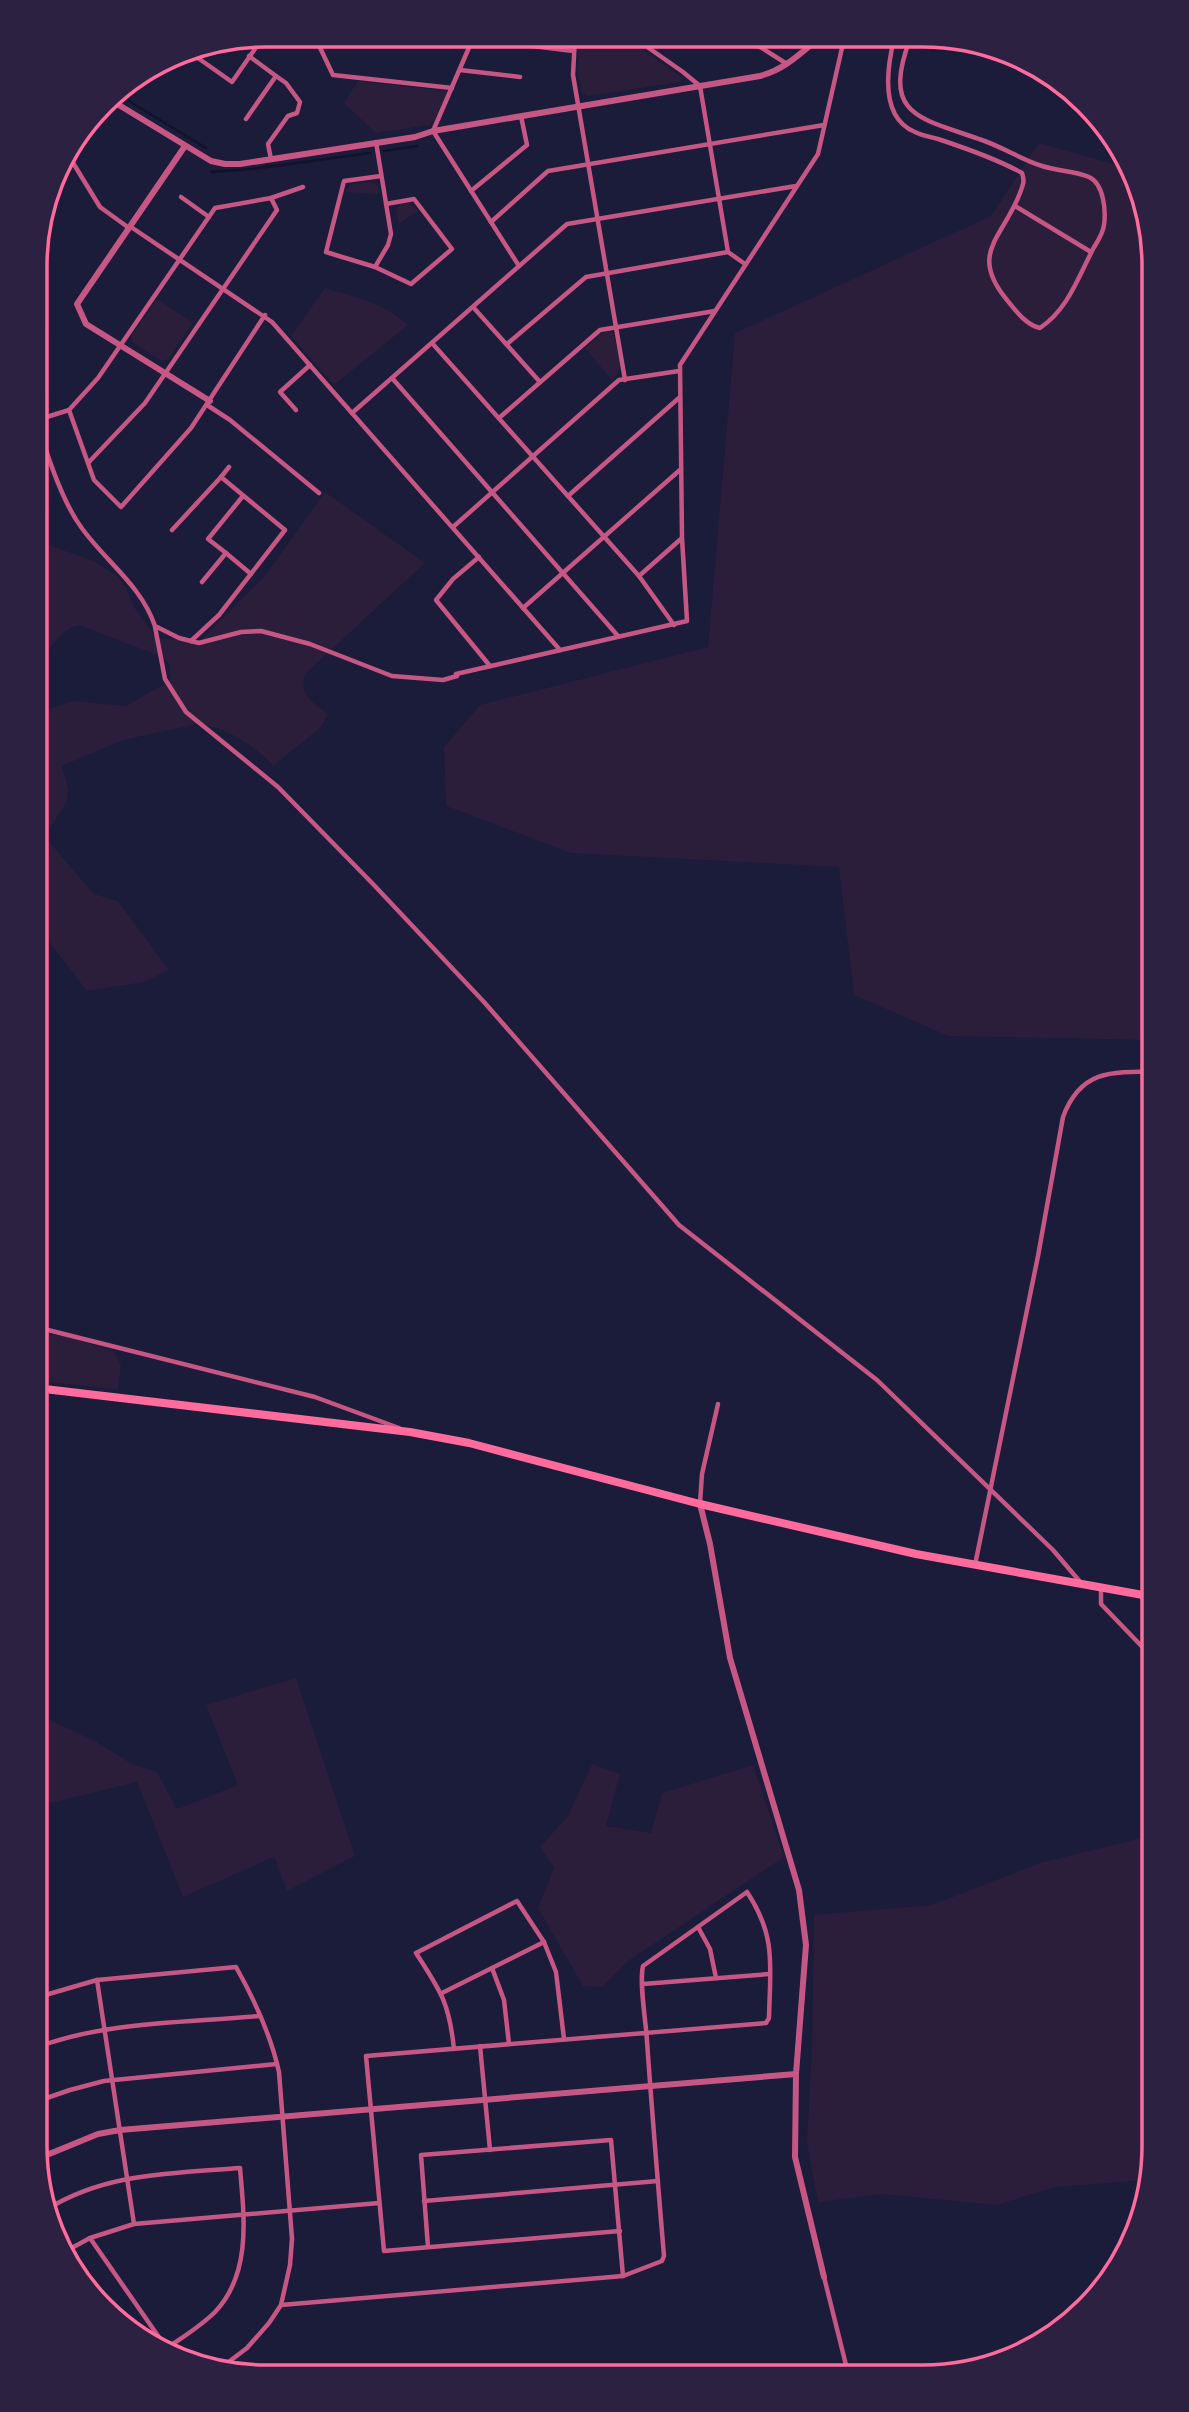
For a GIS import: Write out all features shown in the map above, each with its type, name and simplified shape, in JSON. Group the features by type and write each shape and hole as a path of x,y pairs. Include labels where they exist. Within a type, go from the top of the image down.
{"highway":[{"path":"47,1389 410,1432 469,1443 700,1504 916,1554 1141,1595"}],"street":[{"path":"320,47 333,75 452,88"},
{"path":"433,131 470,47"},
{"path":"545,47 573,51"},
{"path":"574,47 573,75 625,380"},
{"path":"647,47 700,86 728,252"},
{"path":"759,47 788,65"},
{"path":"119,105 211,161 225,164 415,137 433,131 760,76 788,65 809,47"},
{"path":"155,626 200,643 241,632 261,631 310,644 384,674 448,680 457,676 456,674 687,621 682,538 680,365 818,154 842,47"},
{"path":"892,47 887,86 900,122 914,132 990,158 1022,173 1025,181 1015,206 992,246 988,266 999,291 1027,322 1037,328 1044,326 1068,299 1104,225 1098,184 1088,177 1044,167 913,114 904,99 902,89 902,63 907,47"},
{"path":"198,58 232,82 256,48"},
{"path":"249,57 286,83 300,102 297,113 288,117 268,144 271,159"},
{"path":"460,70 520,77"},
{"path":"246,119 276,76"},
{"path":"471,191 527,145 521,116"},
{"path":"491,222 548,171 824,125"},
{"path":"433,131 519,267"},
{"path":"375,267 391,234 376,142"},
{"path":"185,146 77,304 86,324 209,403 319,494"},
{"path":"73,163 100,207 265,316 560,650"},
{"path":"381,176 344,181 326,252 375,267 411,284 452,249 414,199 386,204"},
{"path":"352,413 567,224 797,186"},
{"path":"48,417 69,410 98,378 215,208 271,198 303,187"},
{"path":"181,197 209,217"},
{"path":"89,462 145,403 277,210 271,198"},
{"path":"1015,206 1091,253"},
{"path":"507,344 582,279 607,272 728,252 745,264"},
{"path":"473,307 540,382"},
{"path":"499,418 600,330 715,311"},
{"path":"69,410 94,480 121,507 191,428 265,316"},
{"path":"432,342 639,576 674,625"},
{"path":"296,410 280,391 310,365"},
{"path":"452,527 619,380 679,371"},
{"path":"392,378 618,636"},
{"path":"568,496 680,397"},
{"path":"48,454 78,524 133,586 149,611 155,626 165,679 186,712 278,787 373,884 484,1002 678,1225 877,1380 1053,1550 1083,1585"},
{"path":"172,530 229,467"},
{"path":"523,608 682,469"},
{"path":"191,641 219,615 285,530 221,477"},
{"path":"243,496 208,539 251,574"},
{"path":"639,576 682,538"},
{"path":"202,582 226,554"},
{"path":"479,557 453,579 436,600 490,666"},
{"path":"975,1565 992,1490 1063,1117 1070,1099 1082,1086 1097,1076 1116,1072 1142,1072"},
{"path":"47,1329 315,1397 410,1432"},
{"path":"718,1404 702,1474 700,1504 710,1544 730,1658 799,1890 806,1945 796,2074 795,2157 846,2365"},
{"path":"1101,1588 1101,1604 1141,1646"},
{"path":"281,2305 623,2276 662,2261 664,2256 650,2085 647,2033 643,1984 643,1966 747,1892 759,1910 770,1944 769,2018 766,2023 647,2033 564,2039 366,2056 384,2251 620,2231"},
{"path":"454,2049 449,2012 442,1993 416,1953 517,1901 544,1942 556,1972 564,2039"},
{"path":"698,1927 712,1955 716,1978"},
{"path":"442,1993 544,1942"},
{"path":"47,1994 97,1980 236,1968 259,2016 277,2064 292,2251 281,2305 247,2348 230,2361"},
{"path":"492,1968 504,2000 509,2044"},
{"path":"643,1984 769,1974"},
{"path":"97,1980 134,2224"},
{"path":"47,2044 105,2029 259,2016"},
{"path":"480,2046 490,2150"},
{"path":"47,2098 113,2080 277,2064"},
{"path":"48,2155 98,2134 120,2130 796,2074"},
{"path":"428,2247 421,2155 611,2140 623,2276"},
{"path":"56,2205 84,2191 128,2178 240,2168 244,2239 234,2282 223,2302 208,2318 173,2343"},
{"path":"425,2201 658,2181"},
{"path":"73,2247 90,2238 134,2224 379,2203"},
{"path":"90,2238 154,2333"}],"shaded area":[{"path":"579,47 639,47 682,79 680,82 588,96 582,93 578,73"},
{"path":"358,81 447,93 435,119 429,125 376,133 344,103"},
{"path":"1039,143 1117,165 1138,223 1142,266 1142,1040 948,1036 854,995 839,867 571,853 446,806 444,747 480,705 708,647 735,333 991,216"},
{"path":"372,182 378,186 379,194 345,192 351,184"},
{"path":"409,202 418,211 399,224 396,210 400,204"},
{"path":"325,288 379,306 408,325 334,385 291,336"},
{"path":"157,299 193,323 168,359 162,361 132,342 131,337"},
{"path":"609,331 614,334 619,358 618,371 612,380 585,348 602,333"},
{"path":"325,492 425,563 305,674 304,688 308,698 328,714 321,727 273,766 239,738 197,724 123,740 62,766 68,796 48,833 48,709 73,701 126,706 171,678 169,663 157,655 79,625 66,631 48,651 48,545 94,561 118,577 134,607 157,639 201,640 265,576"},
{"path":"48,840 94,894 118,901 169,970 144,982 87,991 48,940"},
{"path":"47,1334 68,1337 113,1351 121,1365 118,1390 47,1381"},
{"path":"296,1678 355,1856 287,1891 274,1857 183,1897 137,1782 50,1803 47,1798 47,1719 95,1741 132,1764 157,1772 177,1809 238,1785 206,1705"},
{"path":"592,1764 620,1774 606,1826 651,1833 662,1793 753,1765 784,1857 628,1961 602,1987 583,1986 538,1908 554,1868 540,1847 568,1816"},
{"path":"1141,1838 1139,2181 1055,2187 997,2205 882,2194 818,2202 807,2143 814,1915 932,1905 1040,1863"}],"waterway":[{"path":"126,99 206,148"},
{"path":"384,151 417,146"},
{"path":"211,172 370,153"}]}
